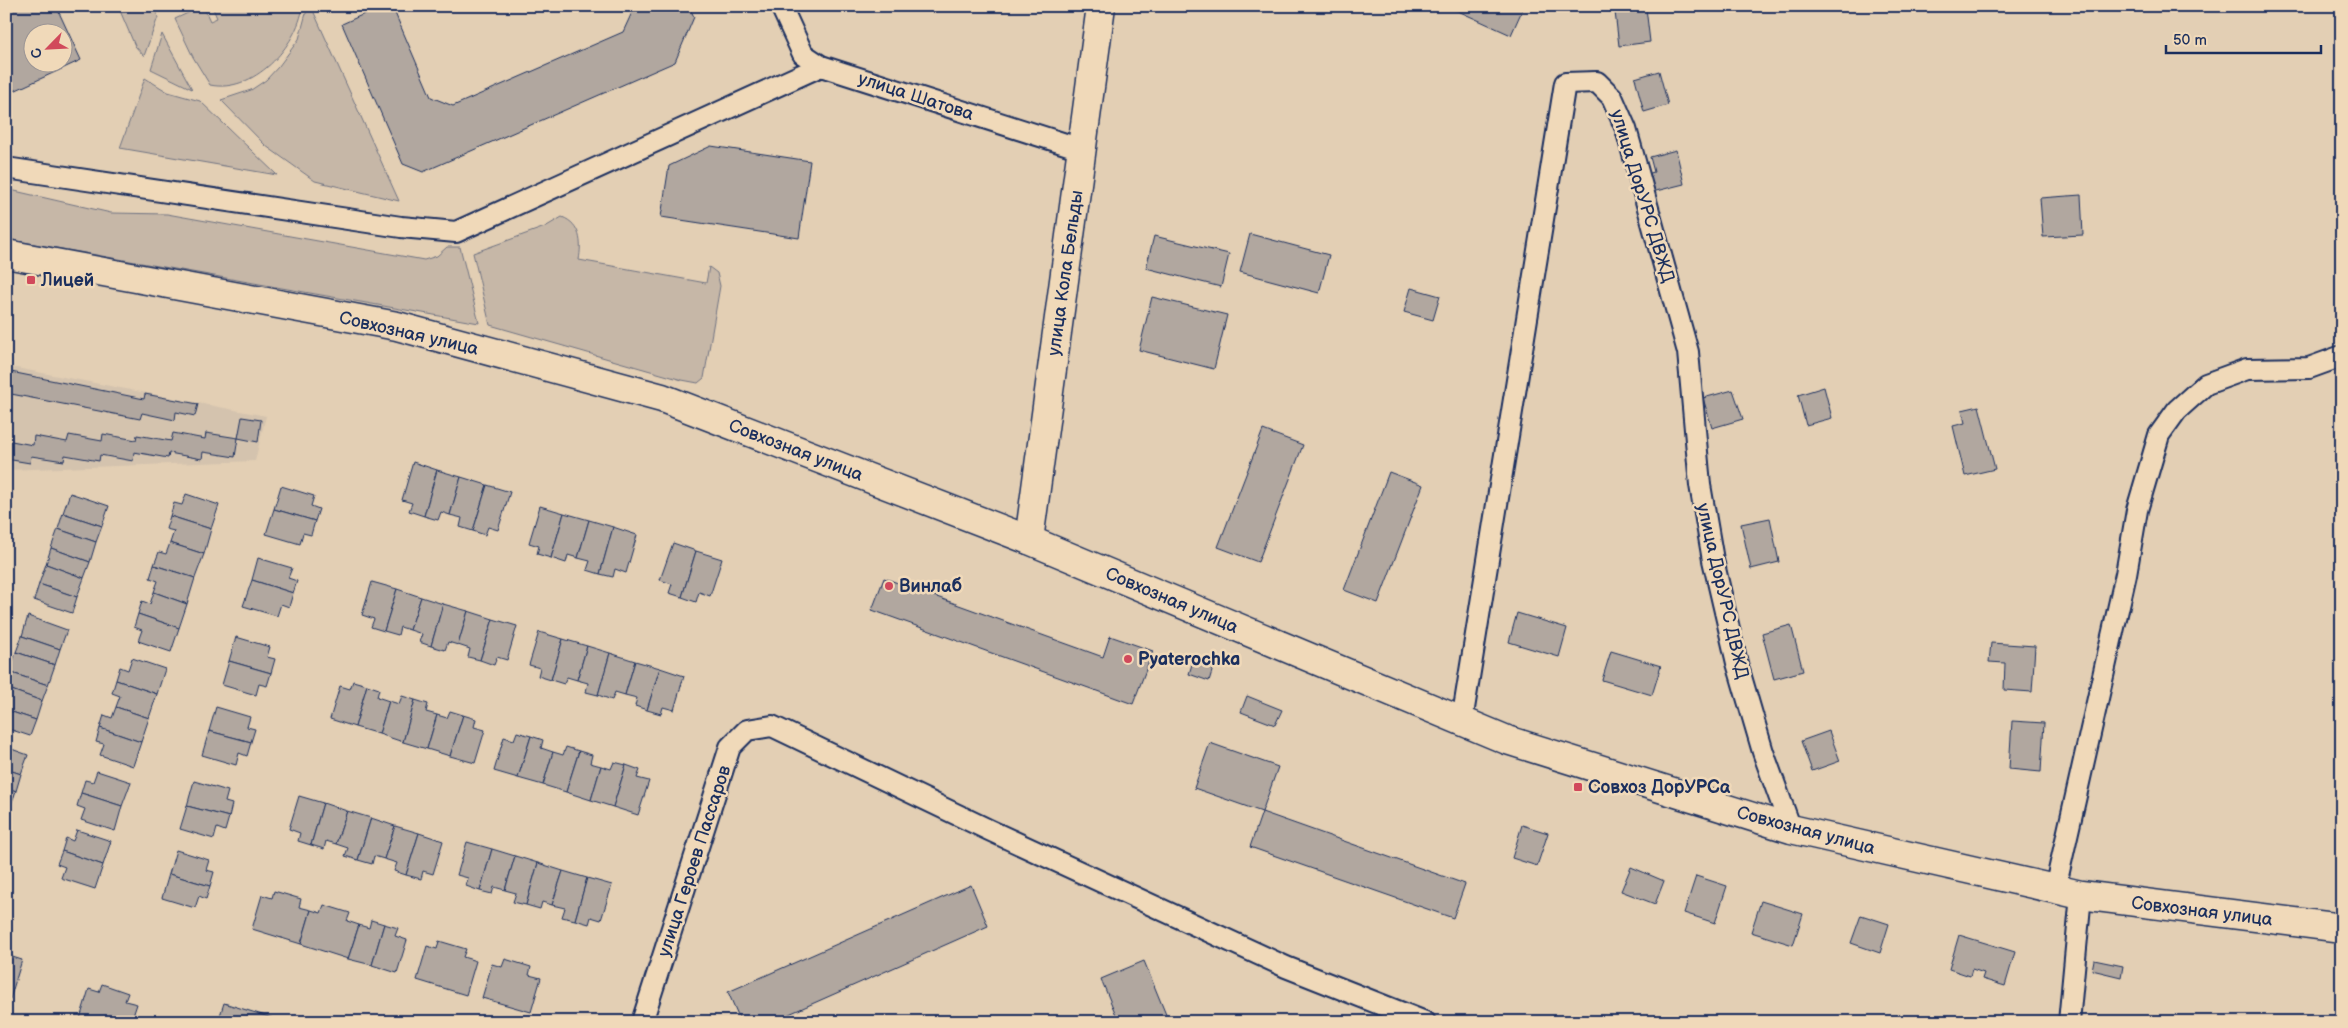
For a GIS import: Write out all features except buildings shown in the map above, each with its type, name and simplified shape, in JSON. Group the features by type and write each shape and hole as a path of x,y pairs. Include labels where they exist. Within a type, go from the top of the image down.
{"main road":[{"name":"улица Кола Бельды","path":"1029,540 1101,6"},
{"name":"Совхозная улица","path":"6,254 397,326 662,398 1029,540 1507,740 1791,829 2081,895 2342,928"}],"street":[{"name":"улица Шатова","path":"781,6 803,54 821,66 1081,149"},
{"path":"6,168 401,227 456,232 821,66"},
{"name":"улица ДорУРС ДВЖД","path":"1462,721 1565,83 1597,82 1612,97 1626,130 1688,352 1700,485 1712,560 1737,663 1758,734 1791,829"},
{"path":"2055,889 2126,574 2137,510 2159,435 2176,410 2206,384 2247,369 2309,368 2342,356"},
{"name":"улица Героев Пассаров","path":"642,1022 730,747 747,730 772,726 989,830 1286,968 1425,1022"},
{"path":"2069,1022 2081,895"}],"shaded area":[{"path":"118,6 154,6 158,17 144,56 135,46"},
{"path":"203,6 210,21 217,18 212,6 303,6 299,22 292,37 270,64 257,75 242,82 226,86 210,85 193,57 175,19"},
{"path":"308,6 311,6 399,201 315,181 266,146 221,100 251,90 266,80 279,66 299,39"},
{"path":"162,34 192,89 151,69"},
{"path":"145,78 168,92 200,101 277,175 120,148"},
{"path":"6,189 111,213 167,214 424,260 437,256 447,247 460,247 479,323 6,239"},
{"path":"562,217 577,229 580,241 579,260 706,283 709,267 717,273 720,286 704,378 698,383 682,380 490,325 473,253 545,227"},
{"path":"6,366 266,416 255,461 6,470"}],"place":[{"name":"Лицей","path":"31,280"},
{"name":"Винлаб","path":"889,586"},
{"name":"Pyaterochka","path":"1128,659"},
{"name":"Совхоз ДорУPCа","path":"1578,787"}]}
